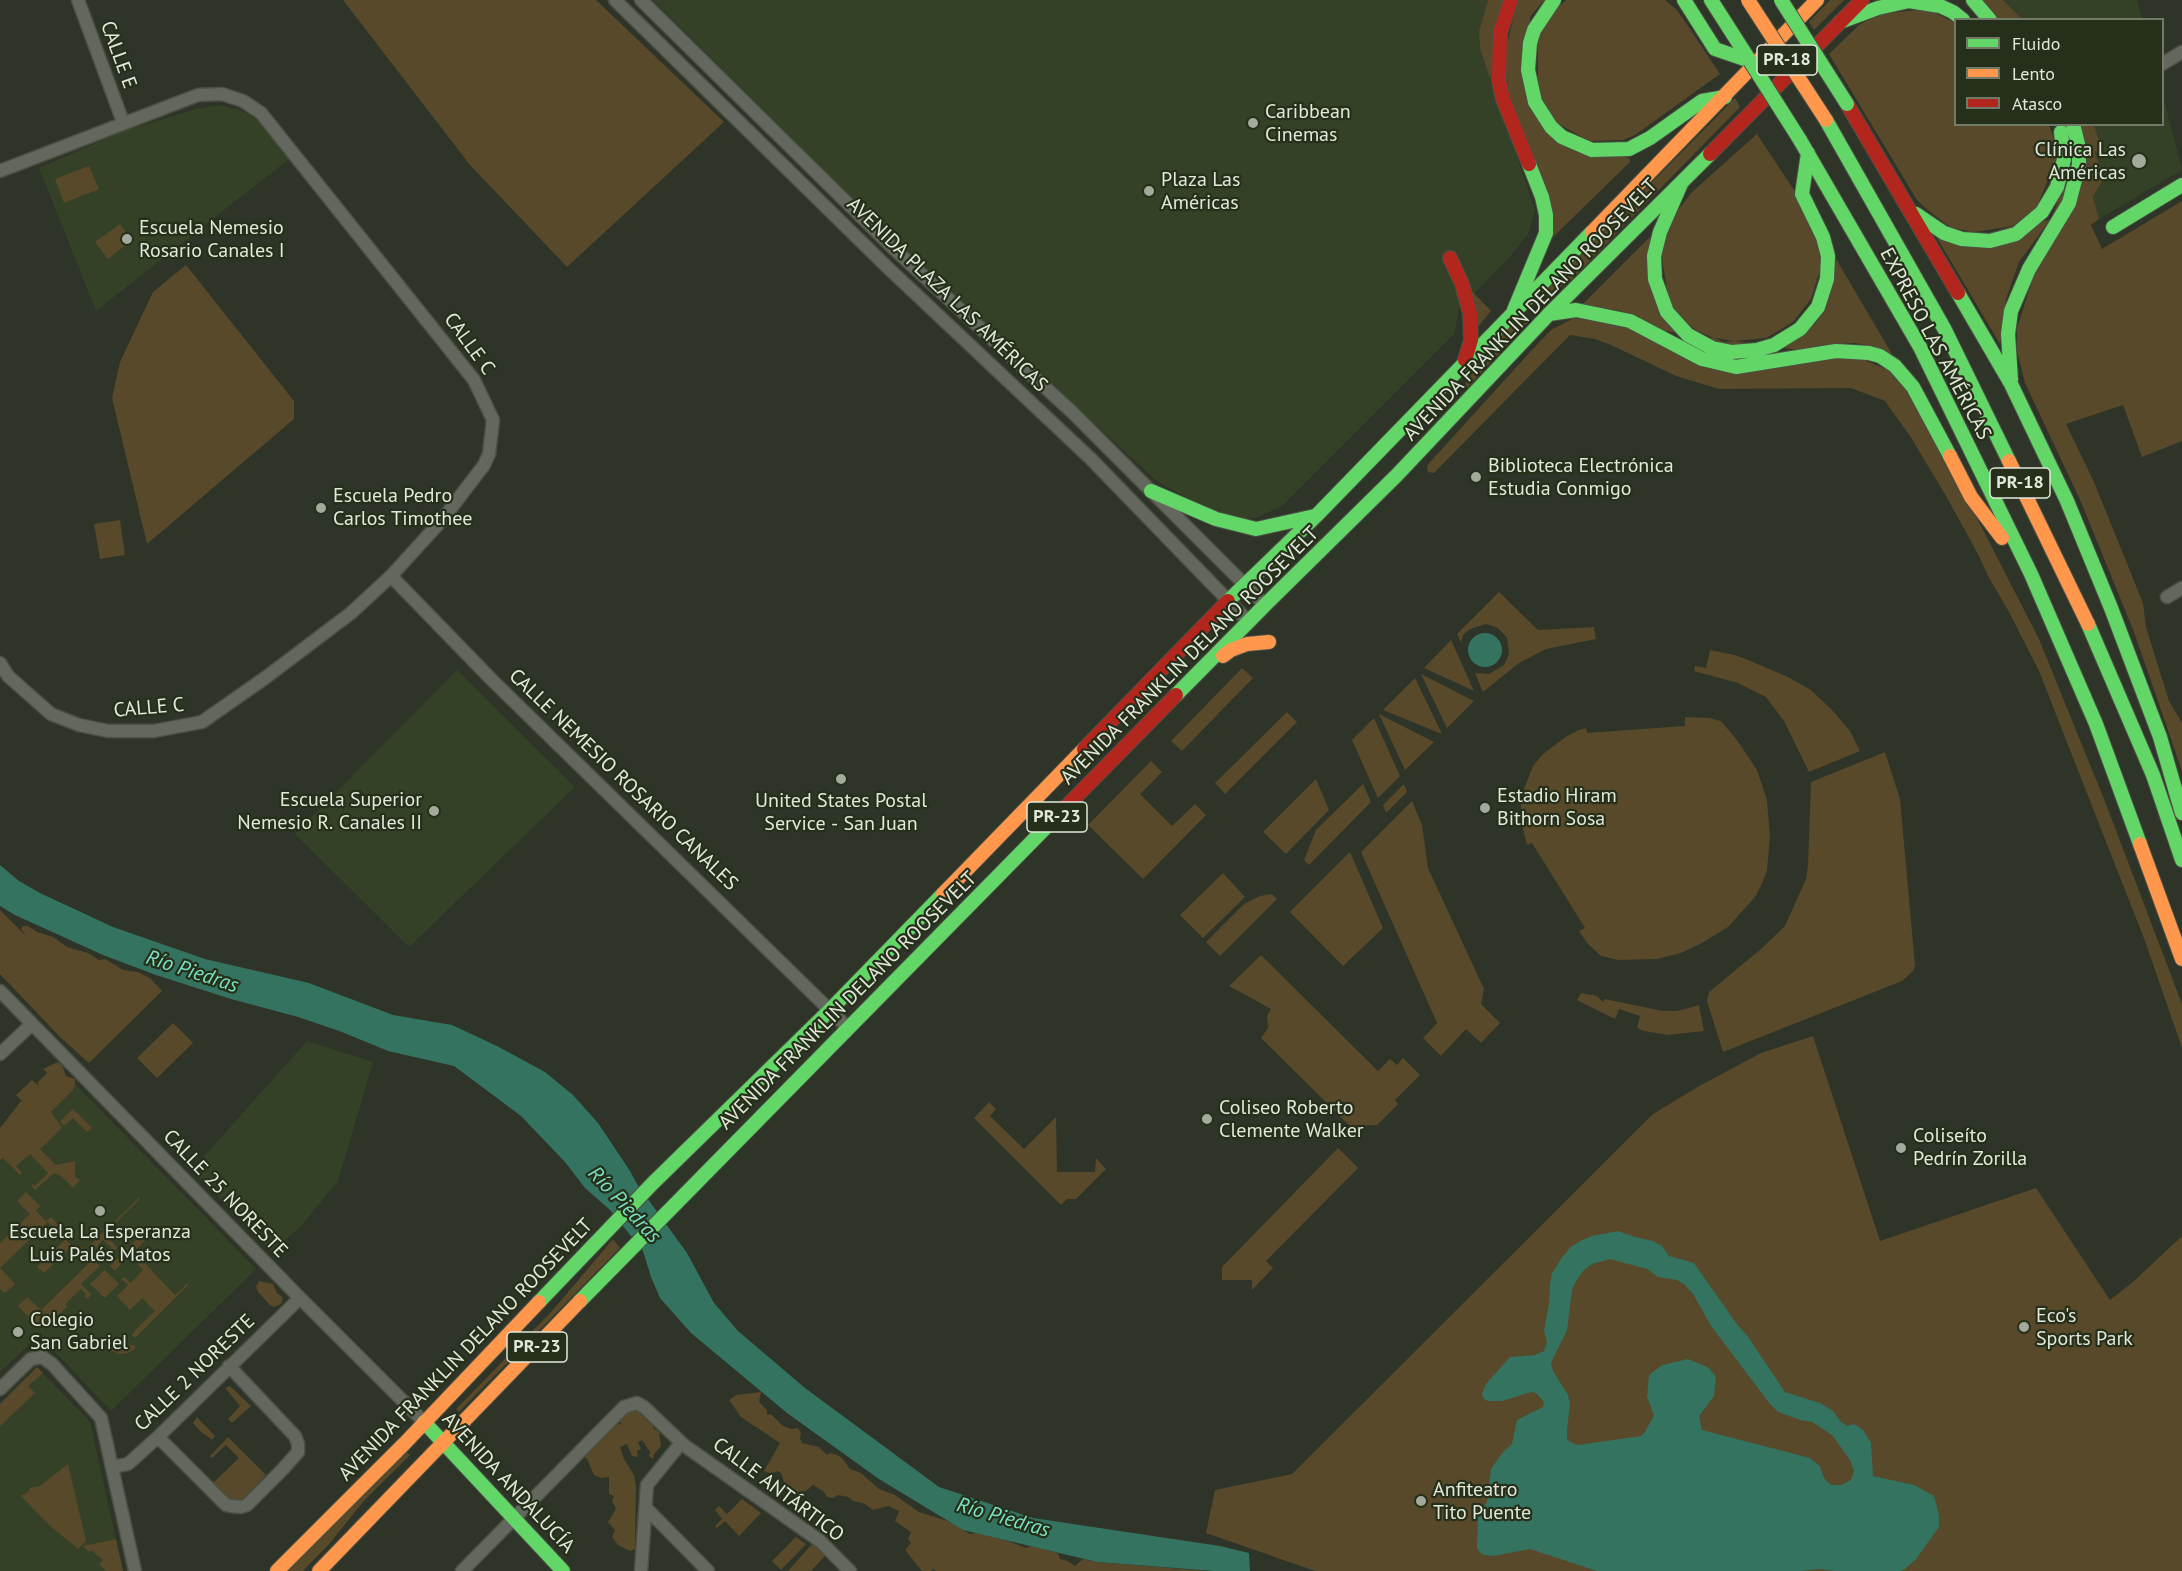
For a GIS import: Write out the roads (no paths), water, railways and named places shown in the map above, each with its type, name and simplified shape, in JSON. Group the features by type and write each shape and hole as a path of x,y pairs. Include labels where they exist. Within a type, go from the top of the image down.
{"main road":[{"path":"1511,0 1500,33 1499,81 1503,99 1542,197 1546,215 1546,233 1515,310"},
{"path":"1554,0 1534,30 1530,43 1529,82 1542,116 1551,128 1573,143 1592,150 1629,149 1650,138 1702,101 1725,97"},
{"path":"1672,0 1697,25 1715,49 1750,61"},
{"path":"1684,0 1697,25"},
{"name":"EXPRESO LAS AMÉRICAS","path":"1748,0 1826,120 1945,330 2087,621 2152,775 2182,860"},
{"path":"1781,0 1847,104 2011,384 2067,501 2112,608 2160,737 2182,813"},
{"name":"AVENIDA FRANKLIN DELANO ROOSEVELT","path":"277,1571 652,1185 830,1010 1228,601 1316,516 1817,0"},
{"name":"AVENIDA FRANKLIN DELANO ROOSEVELT","path":"319,1571 675,1203 1265,605 1397,475 1549,315 1862,0"},
{"path":"1973,0 1988,18"},
{"path":"1840,22 1878,8 1909,1 1940,6 1960,18"},
{"name":"EXPRESO LAS AMÉRICAS","path":"1713,2 1808,153 1920,347 2031,574 2096,724 2182,958"},
{"path":"1908,208 1944,233 1962,239 1990,241 2016,234 2042,212 2057,187 2064,159 2059,126"},
{"path":"2011,384 2008,334 2011,311 2029,269 2069,203 2079,165 2079,148 2074,126"},
{"path":"1681,184 1660,232 1654,256 1655,279 1667,312 1688,335 1712,348 1732,352 1757,350 1780,342 1800,329 1818,307 1825,288 1826,248 1802,194 1808,153"},
{"path":"2113,226 2182,185"},
{"path":"1450,258 1466,295 1470,313 1471,340 1465,362"},
{"path":"1549,315 1576,310 1630,321 1702,359 1736,367 1836,351 1880,356 1895,366 1913,387 1971,498 2031,574"},
{"path":"1151,491 1216,519 1256,529 1316,516"},
{"path":"1198,673 1231,650 1247,644 1269,642"},
{"name":"AVENIDA ANDALUCÍA","path":"424,1422 514,1517 548,1566 563,1571"}],"street":[{"name":"CALLE E","path":"78,0 123,122"},
{"name":"AVENIDA PLAZA LAS AMÉRICAS","path":"615,0 878,258 1091,459 1249,622"},
{"name":"AVENIDA PLAZA LAS AMÉRICAS","path":"641,0 893,248 1072,412 1265,605"},
{"path":"2164,63 2182,52"},
{"name":"CALLE C","path":"0,171 198,95 222,94 243,101 261,113 474,380 493,420 489,454 484,465 442,520 391,576 351,613 202,722 154,731 108,731 79,725 51,714 8,676 0,663"},
{"name":"CALLE NEMESIO ROSARIO CANALES","path":"391,576 492,680 848,1028"},
{"path":"2167,597 2182,588"},
{"name":"CALLE 25 NORESTE","path":"0,991 424,1422"},
{"path":"0,1054 32,1024"},
{"name":"CALLE 2 NORESTE","path":"112,1467 128,1464 300,1298"},
{"path":"0,1389 27,1363 36,1357 42,1357 48,1360 101,1418 135,1571"},
{"path":"158,1437 230,1506 247,1505 296,1456 298,1448 295,1436 229,1366"},
{"name":"CALLE ANTÁRTICO","path":"462,1571 624,1407 637,1403 681,1443 820,1541 849,1571"},
{"path":"641,1571 647,1485 681,1443"},
{"path":"646,1508 708,1571"}],"water":[{"path":"1485,633 1497,638 1502,650 1497,662 1485,667 1473,662 1468,650 1473,638"},
{"name":"Río Piedras","path":"0,865 19,881 40,893 113,927 205,959 309,983 393,1015 452,1025 545,1072 573,1095 598,1123 637,1184 687,1253 714,1303 738,1331 805,1388 939,1487 1033,1518 1220,1546 1249,1553 1250,1571 1214,1571 1097,1562 963,1530 879,1479 787,1413 691,1333 660,1298 643,1251 610,1210 585,1188 565,1162 521,1116 454,1066 388,1051 298,1017 231,999 103,955 0,906"},
{"path":"1618,1231 1653,1241 1662,1246 1669,1256 1694,1263 1785,1392 1820,1403 1833,1411 1841,1422 1848,1426 1854,1424 1863,1430 1871,1443 1873,1476 1914,1485 1934,1496 1939,1515 1939,1527 1916,1559 1901,1571 1819,1569 1801,1571 1597,1571 1530,1549 1493,1556 1483,1555 1477,1549 1478,1518 1487,1502 1491,1469 1512,1444 1517,1420 1543,1407 1544,1402 1536,1393 1531,1392 1502,1401 1488,1401 1482,1394 1486,1384 1510,1357 1535,1355 1544,1351 1547,1342 1544,1330 1552,1273 1571,1247 1592,1236","holes":["1610,1259 1647,1269 1658,1277 1677,1280 1685,1285 1693,1294 1711,1326 1778,1412 1812,1422 1832,1435 1850,1460 1854,1471 1851,1480 1841,1485 1831,1485 1824,1478 1820,1466 1810,1458 1702,1430 1699,1416 1714,1396 1716,1377 1709,1368 1688,1359 1662,1365 1649,1375 1647,1397 1654,1415 1641,1436 1578,1445 1567,1439 1570,1403 1551,1363 1567,1330 1572,1290 1576,1281 1592,1264"]}],"place":[{"name":"Caribbean Cinemas","path":"1253,123"},
{"name":"Clínica Las Américas","path":"2139,161"},
{"name":"Plaza Las Américas","path":"1149,191"},
{"name":"Escuela Nemesio Rosario Canales I","path":"127,239"},
{"name":"Biblioteca Electrónica Estudia Conmigo","path":"1476,477"},
{"name":"Escuela Pedro Carlos Timothee","path":"321,508"},
{"name":"United States Postal Service - San Juan","path":"841,779"},
{"name":"Estadio Hiram Bithorn Sosa","path":"1485,808"},
{"name":"Escuela Superior Nemesio R. Canales II","path":"434,811"},
{"name":"Coliseo Roberto Clemente Walker","path":"1207,1119"},
{"name":"Coliseíto Pedrín Zorilla","path":"1901,1148"},
{"name":"Escuela La Esperanza Luis Palés Matos","path":"100,1211"},
{"name":"Eco's Sports Park","path":"2024,1327"},
{"name":"Colegio San Gabriel","path":"18,1332"},
{"name":"Anfiteatro Tito Puente","path":"1421,1501"}]}
